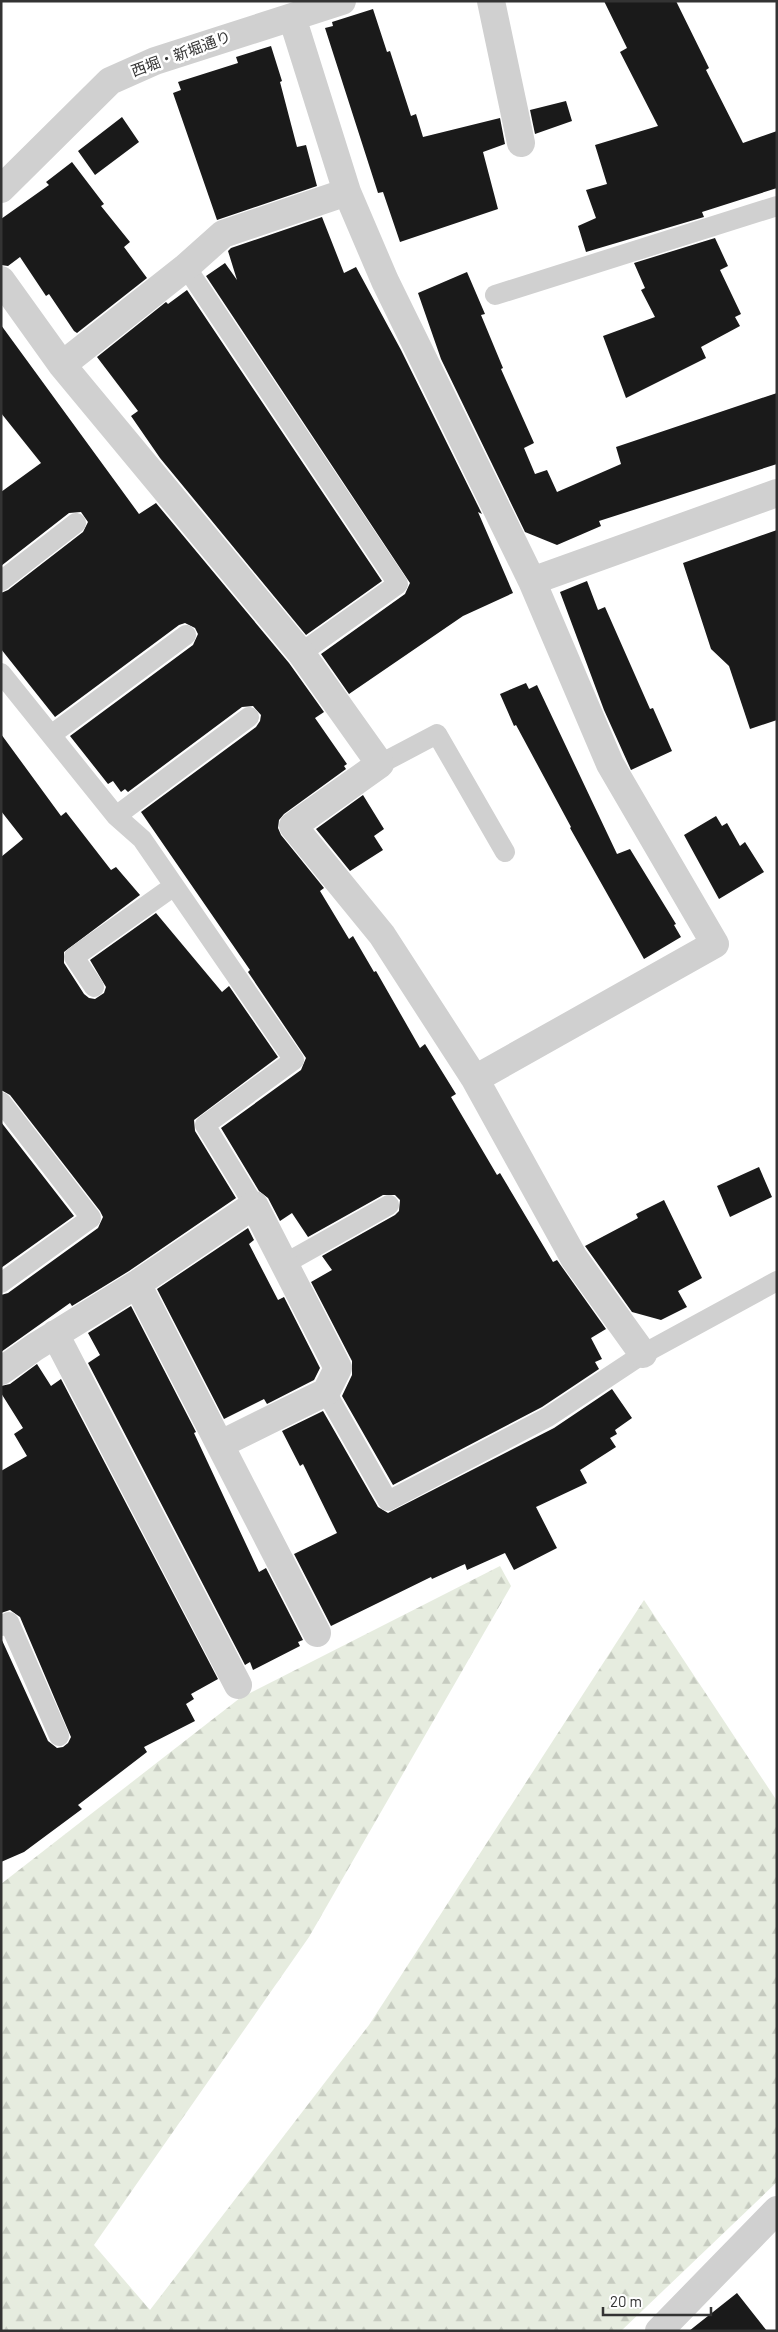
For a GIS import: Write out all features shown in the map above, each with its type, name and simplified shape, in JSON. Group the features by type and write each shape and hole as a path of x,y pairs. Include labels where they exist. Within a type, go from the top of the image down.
{"street":[{"name":"西堀・新堀通り","path":"1,189 110,81 154,60 342,1"},
{"path":"490,1 521,143"},
{"path":"292,17 347,192 384,281 532,581 610,764 716,944 475,1079"},
{"path":"62,365 186,267 223,234 347,192"},
{"path":"1,280 62,365 301,653 380,764 293,826 382,935 475,1079 574,1258 643,1354"},
{"path":"532,581 777,493"},
{"path":"1,1371 55,1334 137,1284 254,1205 286,1263 338,1368 326,1392 221,1444"},
{"path":"137,1284 317,1633"},
{"path":"55,1334 238,1685"},
{"path":"659,2331 777,2210"}],"lane":[{"path":"495,295 777,206"},
{"path":"186,267 398,584 301,653"},
{"path":"1,581 76,522"},
{"path":"51,735 186,635"},
{"path":"1,673 116,816 142,838 294,1060 205,1125 254,1205"},
{"path":"116,816 249,717"},
{"path":"380,764 438,734 505,852"},
{"path":"94,987 74,957 174,886"},
{"path":"1,1102 91,1218 1,1283"},
{"path":"286,1263 389,1205"},
{"path":"326,1392 388,1501 548,1417 643,1354 777,1282"},
{"path":"1,1626 9,1622 59,1736"}],"green space":[{"path":"500,1566 511,1586 309,1937 94,2245 150,2310 369,2025 644,1600 777,1801 777,2182 621,2331 1,2331 1,1884 240,1698"}],"building":[{"path":"604,1 676,1 709,68 706,70 743,143 777,131 777,188 702,212 704,217 586,252 578,226 596,218 586,190 607,184 595,145 658,126 620,52 627,48"},
{"path":"373,9 387,52 390,51 411,116 416,114 423,137 500,118 505,144 483,152 498,209 400,242 383,192 378,193 325,28 333,26 332,22"},
{"path":"271,46 282,81 280,82 297,147 306,145 317,186 217,220 173,93 181,90 178,82 238,63 236,57"},
{"path":"566,101 572,121 535,134 530,110"},
{"path":"122,117 139,142 95,175 78,151"},
{"path":"72,162 104,204 101,206 130,242 124,247 147,278 77,333 49,294 46,296 20,257 8,266 1,265 1,219 49,185 46,182"},
{"path":"322,217 344,273 356,267 401,350 482,514 478,512 513,593 463,616 349,694 321,654 405,594 410,583 206,276 225,263 237,280 228,251 231,248"},
{"path":"715,238 728,266 720,270 741,314 735,317 740,326 701,347 706,358 626,398 603,336 655,317 641,290 645,288 634,263"},
{"path":"467,272 485,314 481,315 503,368 501,369 534,443 524,448 535,474 547,470 557,492 621,464 616,447 777,393 777,464 599,521 601,526 557,545 525,532 441,359 418,293"},
{"path":"187,290 382,581 306,635 160,458 131,416 138,411 97,357 166,302 168,304"},
{"path":"1,325 139,514 156,503 289,663 324,712 315,718 347,764 344,766 346,769 284,814 279,820 278,828 281,835 324,888 320,891 349,939 353,936 374,972 376,971 420,1048 425,1044 456,1094 451,1097 497,1175 500,1173 553,1262 557,1260 606,1329 591,1338 602,1359 595,1362 599,1369 542,1407 393,1485 342,1396 352,1375 352,1361 311,1282 332,1270 322,1256 395,1215 399,1211 400,1200 395,1195 383,1195 308,1237 292,1213 280,1221 268,1198 259,1191 221,1128 301,1070 306,1058 248,972 250,970 141,812 256,727 261,715 253,706 242,707 128,792 125,789 121,792 113,781 108,784 70,736 193,645 198,634 195,628 185,623 179,625 55,717 1,649 1,593 8,590 83,532 88,522 81,512 69,513 1,566 1,492 41,463 1,413"},
{"path":"777,530 777,720 750,729 729,666 711,649 683,563"},
{"path":"587,581 598,610 605,607 650,709 653,708 672,751 631,770 604,710 560,592"},
{"path":"526,683 529,689 537,685 617,854 630,849 676,924 674,925 681,937 644,959 570,828 516,725 514,726 500,694"},
{"path":"1,734 61,816 66,812 111,870 116,867 140,895 64,952 64,963 84,994 89,998 95,999 104,993 106,987 90,960 156,913 222,992 229,986 278,1057 194,1120 195,1131 236,1198 129,1271 72,1306 70,1303 1,1352 1,1295 8,1293 98,1228 103,1217 10,1095 1,1090 1,857 23,839 1,811"},
{"path":"363,795 384,829 374,836 383,850 350,871 316,829"},
{"path":"716,816 722,826 727,823 740,846 745,842 764,872 719,899 684,835"},
{"path":"1,1122 74,1216 1,1268"},
{"path":"759,1167 772,1197 730,1217 717,1186"},
{"path":"664,1200 702,1278 678,1291 687,1307 661,1320 632,1312 585,1246 638,1218 636,1214"},
{"path":"248,1228 254,1240 249,1244 278,1300 284,1297 320,1368 314,1380 267,1404 264,1399 224,1419 157,1289"},
{"path":"131,1306 196,1432 194,1433 259,1572 266,1568 303,1640 298,1642 300,1646 253,1670 250,1662 245,1665 88,1363 100,1355 88,1333"},
{"path":"37,1364 51,1386 61,1379 218,1679 191,1694 194,1699 186,1704 195,1721 144,1747 147,1752 78,1805 82,1809 24,1852 1,1862 1,1638 48,1741 57,1748 63,1747 71,1737 20,1617 10,1610 1,1613 1,1471 27,1456 14,1434 23,1428 1,1393 1,1386 10,1384"},
{"path":"612,1389 632,1418 615,1430 617,1434 610,1438 616,1447 580,1470 587,1483 536,1507 557,1548 514,1570 505,1553 467,1570 465,1564 432,1579 431,1577 331,1626 294,1554 337,1533 303,1464 300,1466 282,1431 323,1411 378,1507 388,1513 554,1428"},
{"path":"737,2293 767,2331 689,2331"}]}
